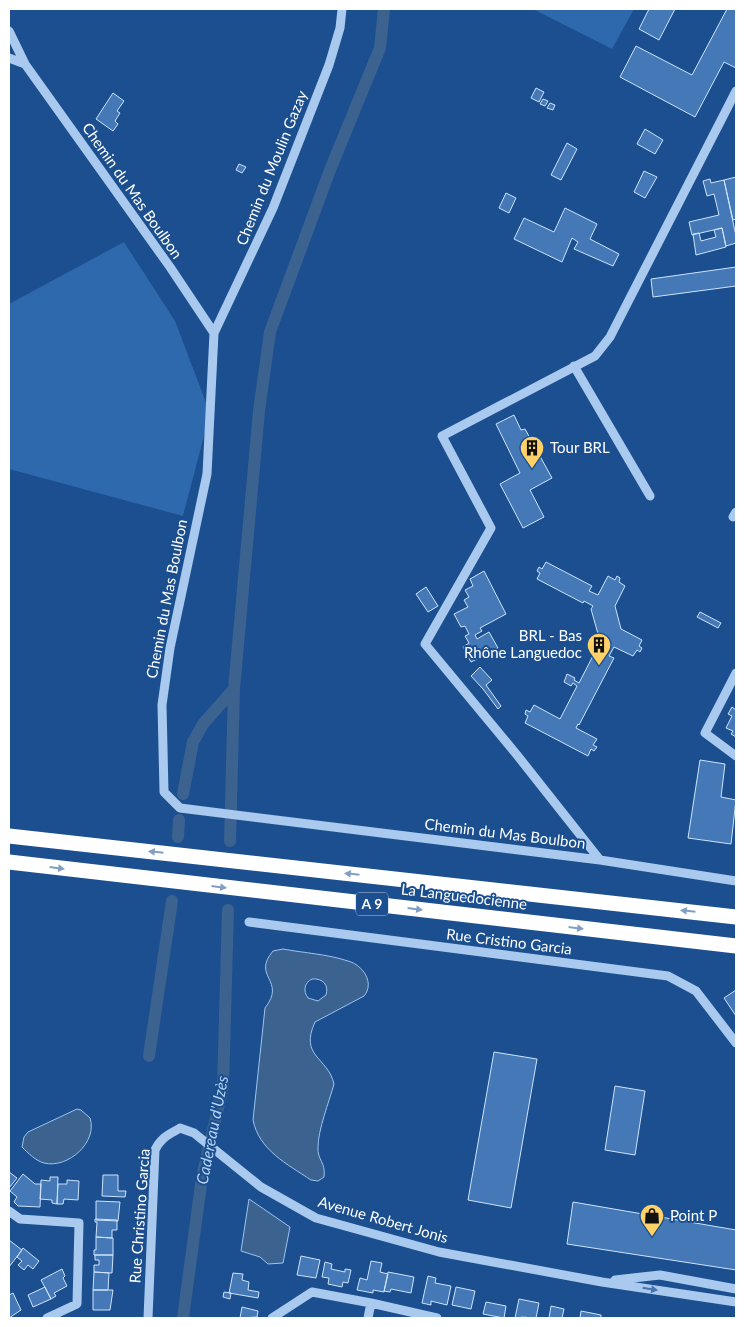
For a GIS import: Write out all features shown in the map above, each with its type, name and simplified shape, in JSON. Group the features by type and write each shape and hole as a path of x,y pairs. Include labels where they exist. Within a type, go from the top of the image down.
{"highway":[{"name":"La Languedocienne","path":"9,836 736,917"},
{"name":"La Languedocienne","path":"9,862 736,946"}],"street":[{"name":"Chemin du Moulin Gazay","path":"214,333 273,208 329,65 340,28 342,9"},
{"name":"Chemin du Mas Boulbon","path":"9,31 25,64 214,333 206,474 170,648 162,705 164,792 180,808 600,860 736,881"},
{"path":"9,58 25,64"},
{"path":"650,496 574,366 595,356 610,337 736,91"},
{"name":"Chemin du Mas Boulbon","path":"574,366 442,436 491,528 425,644 517,754 600,860"},
{"path":"736,674 705,733 736,756"},
{"name":"Rue Cristino Garcia","path":"249,922 668,976 696,991 736,1043"},
{"name":"Avenue Robert Jonis","path":"180,1128 194,1133 261,1187 316,1218 439,1252 602,1282 736,1302"},
{"name":"Rue Christino Garcia","path":"148,1318 155,1150 160,1140 167,1134 180,1128"},
{"path":"9,1211 20,1219 79,1223 77,1304 47,1318"},
{"name":"Avenue Robert Jonis","path":"602,1282 660,1276 736,1288"},
{"path":"693,1295 694,1281"},
{"path":"272,1318 312,1292 437,1318"},
{"path":"368,1318 371,1303"}],"shaded area":[{"path":"533,9 634,9 612,49"},
{"path":"124,242 175,321 210,413 183,516 9,469 9,304"},
{"path":"283,949 324,955 348,961 363,970 368,980 367,991 364,996 315,1022 311,1034 310,1043 312,1050 331,1075 334,1084 318,1140 318,1151 323,1164 324,1177 318,1181 311,1180 275,1155 261,1140 253,1120 265,1008 271,999 272,991 266,967 267,960 273,951","holes":["312,979 322,981 327,988 326,995 318,1001 308,998 306,995 306,985"]},
{"path":"77,1109 90,1118 90,1136 79,1152 71,1158 53,1164 44,1163 35,1159 22,1147 24,1137 28,1132"},
{"path":"249,1199 290,1227 283,1263 268,1264 260,1257 241,1251"}],"building":[{"path":"649,9 675,9 659,40 639,29"},
{"path":"727,9 736,9 736,68 724,62 695,117 620,77 636,46 692,75"},
{"path":"536,88 544,92 539,102 531,98"},
{"path":"113,93 124,101 117,111 120,113 115,121 118,124 113,131 96,119"},
{"path":"543,99 548,101 545,106 540,104"},
{"path":"550,103 555,105 553,110 547,108"},
{"path":"645,129 663,140 655,154 637,144"},
{"path":"567,143 577,149 561,180 551,175"},
{"path":"239,164 246,167 242,173 236,170"},
{"path":"644,171 657,177 645,198 634,192"},
{"path":"736,177 736,219 733,220 724,180"},
{"path":"710,179 711,183 724,180 736,243 726,246 722,228 692,235 689,222 719,215 714,194 707,196 703,181"},
{"path":"506,193 516,198 509,213 499,208"},
{"path":"565,208 597,224 590,239 619,254 613,266 574,249 578,242 572,238 562,262 514,239 524,218 554,232"},
{"path":"722,228 726,247 696,255 693,234 699,233 701,241 716,237 714,230"},
{"path":"736,267 736,286 653,297 651,279"},
{"name":"Tour BRL","path":"514,415 521,430 525,429 552,478 530,490 544,517 523,528 500,484 520,473 496,424"},
{"name":"BRL - Bas Rhône Languedoc","path":"546,562 592,586 589,591 598,595 608,576 615,580 617,576 620,578 619,582 625,586 615,606 621,629 642,640 639,646 642,648 640,652 637,650 633,656 614,647 609,656 614,658 576,728 597,739 593,745 597,747 594,751 591,749 588,756 525,723 528,716 525,714 526,710 530,712 534,705 560,719 577,686 573,683 571,686 564,682 567,674 575,678 574,680 579,683 596,650 598,651 603,643 600,641 591,609 593,606 584,601 583,603 537,579 540,573 537,571 539,567 542,569"},
{"path":"484,571 506,614 480,628 482,631 475,635 477,639 489,632 498,648 471,662 463,647 469,643 465,636 469,634 465,626 461,627 454,614 468,607 464,600 469,597 465,590 473,586 470,579"},
{"path":"426,587 438,606 428,612 416,594"},
{"path":"700,612 721,623 718,628 697,617"},
{"path":"480,667 492,680 486,685 501,706 498,709 471,676"},
{"path":"732,707 736,710 736,737 731,734 733,731 726,728 732,716 728,714"},
{"path":"700,760 725,764 721,797 736,800 731,844 688,838"},
{"path":"736,990 736,1016 724,998"},
{"path":"494,1052 537,1059 511,1208 468,1200"},
{"path":"615,1086 645,1091 635,1155 605,1150"},
{"path":"9,1172 17,1178 9,1188"},
{"path":"23,1174 35,1184 41,1184 40,1207 18,1206 14,1202 17,1197 10,1191"},
{"path":"103,1175 118,1175 118,1191 126,1191 125,1197 102,1196"},
{"path":"50,1177 58,1177 57,1204 52,1203 52,1200 40,1199 41,1180 50,1181"},
{"path":"67,1180 79,1181 78,1200 64,1199 63,1204 57,1204 58,1184 67,1184"},
{"path":"96,1201 120,1202 118,1221 96,1220"},
{"name":"Point P","path":"573,1202 736,1230 736,1270 567,1244"},
{"path":"95,1219 117,1220 117,1230 112,1230 112,1238 96,1237 97,1222 95,1222"},
{"path":"96,1237 113,1238 113,1255 94,1255"},
{"path":"9,1240 22,1250 9,1267"},
{"path":"23,1248 39,1261 33,1269 28,1265 24,1270 18,1265 22,1261 17,1257"},
{"path":"95,1255 113,1255 112,1273 94,1272 94,1265 99,1265 99,1260 95,1260"},
{"path":"301,1256 320,1260 316,1278 297,1275"},
{"path":"371,1261 382,1263 380,1272 388,1274 384,1292 373,1290 373,1293 357,1290 360,1278 367,1280"},
{"path":"325,1262 332,1264 331,1269 345,1272 345,1269 351,1270 348,1283 343,1282 342,1287 328,1284 329,1278 322,1277"},
{"path":"62,1269 65,1276 63,1278 67,1286 54,1293 56,1296 51,1299 41,1280"},
{"path":"94,1272 109,1273 108,1290 93,1290"},
{"path":"388,1272 414,1277 411,1293 391,1289 390,1292 384,1291"},
{"path":"233,1273 243,1274 242,1280 249,1282 248,1290 259,1292 258,1298 229,1293"},
{"path":"428,1276 436,1278 435,1283 451,1286 447,1305 431,1301 431,1305 422,1303"},
{"path":"45,1287 51,1299 33,1307 28,1295"},
{"path":"456,1287 475,1291 471,1309 452,1305"},
{"path":"93,1290 113,1290 110,1310 93,1310"},
{"path":"224,1292 231,1293 230,1299 223,1297"},
{"path":"13,1293 21,1310 9,1318 9,1295"},
{"path":"519,1299 539,1303 536,1318 515,1318"},
{"path":"486,1302 506,1306 504,1318 483,1314"},
{"path":"551,1306 564,1309 562,1318 549,1318"},
{"path":"242,1307 258,1311 257,1317 240,1318"},
{"path":"581,1311 601,1315 601,1318 580,1318"}],"waterway":[{"path":"230,841 234,689 259,411 270,332 330,170 380,48 384,9"},
{"path":"183,794 193,742 203,724 234,689"},
{"path":"178,837 179,820"},
{"path":"149,1056 172,901"},
{"name":"Cadereau d'Uzès","path":"183,1318 202,1177 223,1087 228,910"}],"place":[{"name":"Tour BRL","path":"532,469"},
{"name":"BRL - Bas Rhône Languedoc","path":"599,666"},
{"name":"Point P","path":"652,1237"}]}
